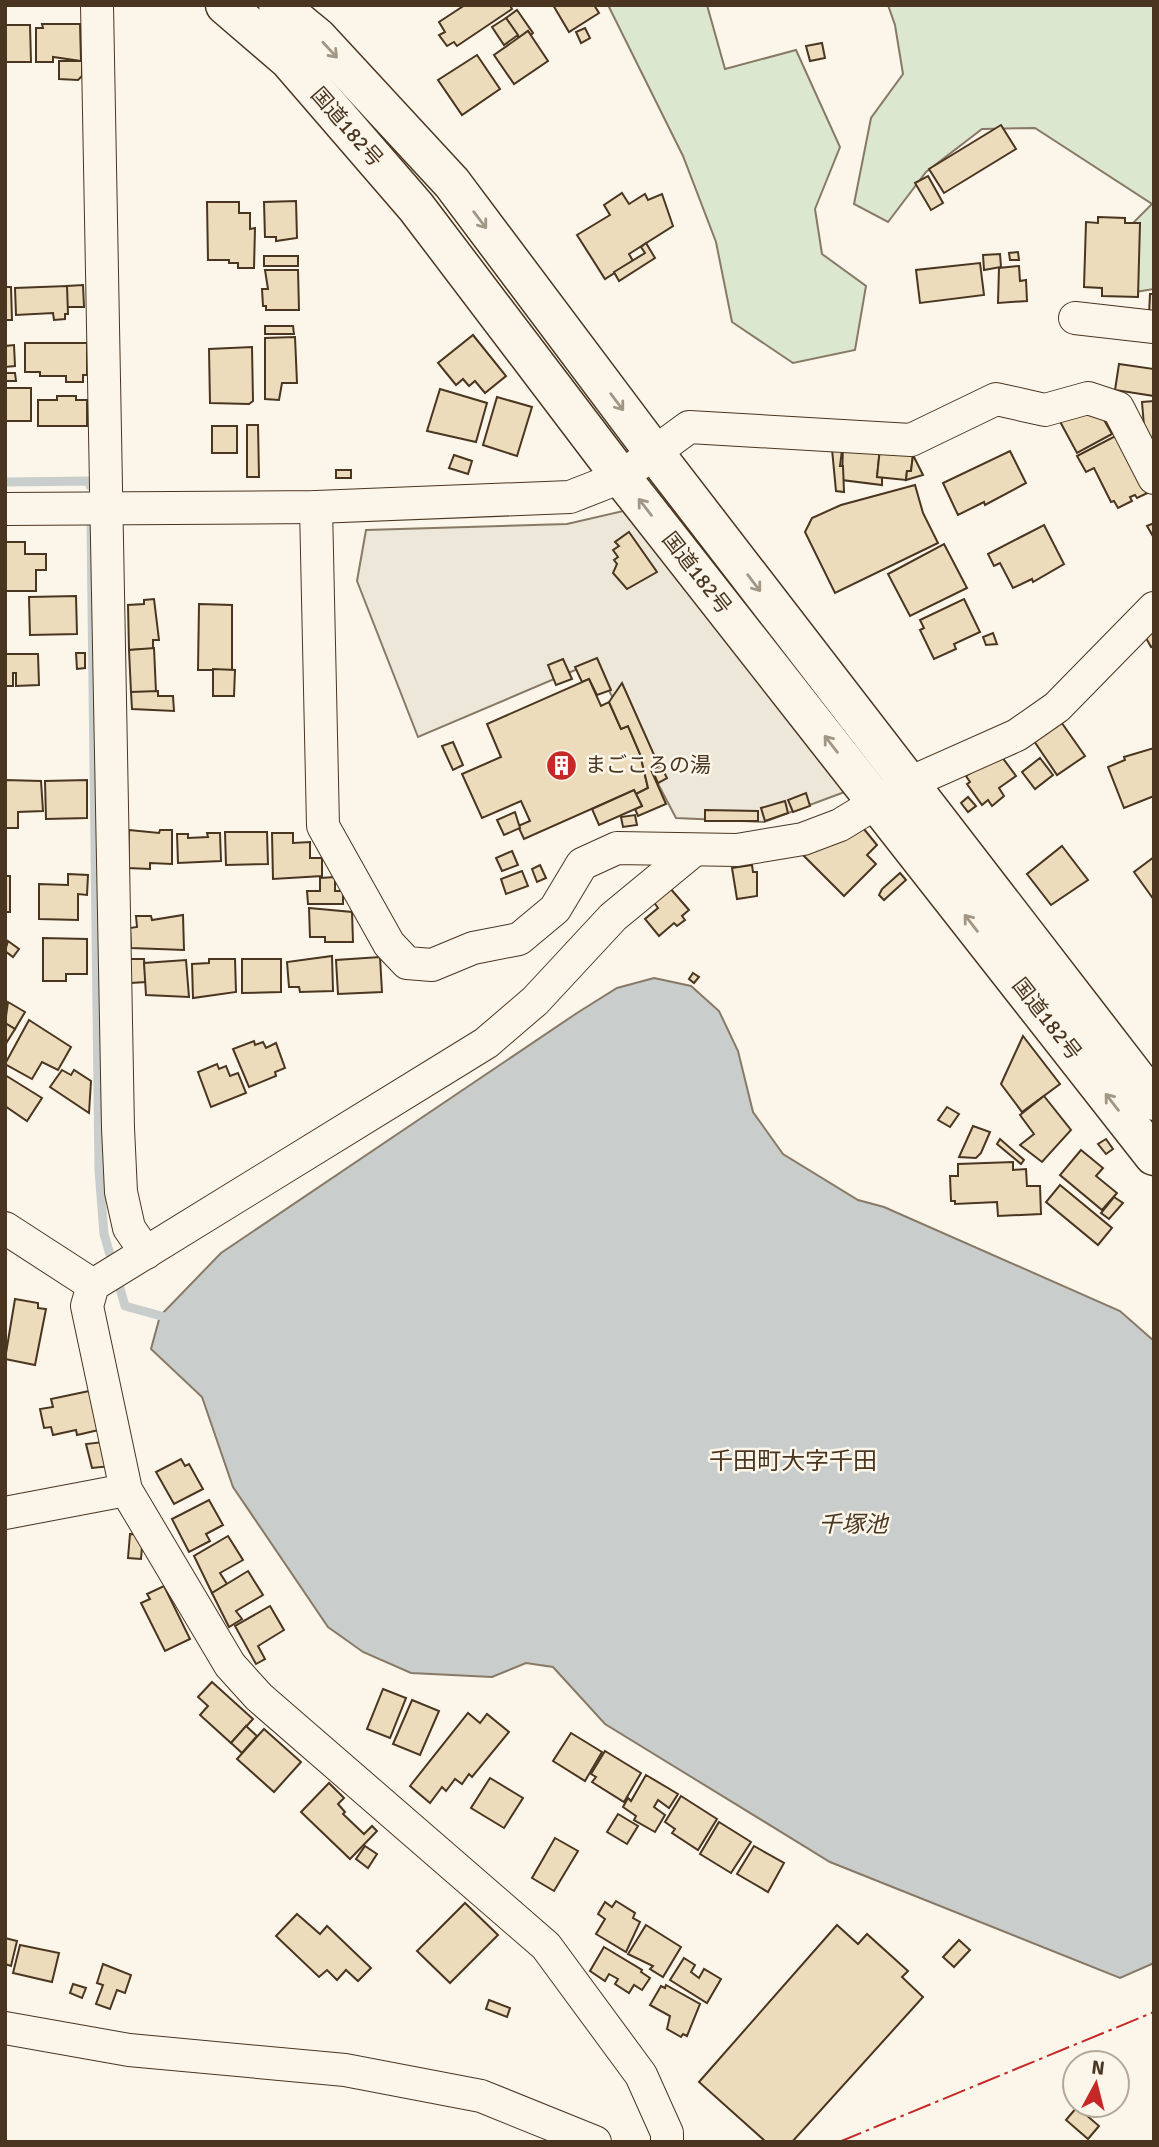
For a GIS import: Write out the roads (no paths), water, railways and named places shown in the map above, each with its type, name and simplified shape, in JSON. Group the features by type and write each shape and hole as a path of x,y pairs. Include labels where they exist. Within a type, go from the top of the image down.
{"highway":[{"name":"国道182号","path":"225,5 289,60 416,207 621,477 1154,1101"},
{"name":"国道182号","path":"278,5 317,37 453,183 653,451 892,792 1154,1156"}],"street":[{"path":"97,5 104,508 121,1192 128,1228 118,1271"},
{"path":"1075,318 1154,327"},
{"path":"5,509 316,507 570,497 621,477 689,427 911,440 996,398 1045,410 1088,398 1118,408 1154,478"},
{"path":"316,507 323,826 389,944 407,963 432,965 473,948 519,939 555,909 582,864 617,848 737,850 803,839 840,825 892,792 1017,735 1057,707 1154,608"},
{"path":"667,2142 667,2133 640,2075 546,1946 259,1697 230,1665 126,1490 87,1306 118,1271 486,1043 535,1001 613,918 693,851"},
{"path":"5,1228 118,1271"},
{"path":"5,1513 126,1490"},
{"path":"5,2028 129,2050 345,2070 481,2096 595,2142"}],"water":[{"name":"千塚池","path":"654,978 691,986 719,1011 738,1051 753,1112 783,1154 858,1200 884,1207 1120,1311 1154,1341 1154,1963 1120,1978 830,1862 605,1724 553,1667 526,1663 492,1677 411,1673 363,1652 328,1627 233,1487 202,1397 151,1349 160,1316 221,1253 577,1013 617,988"}],"waterway":[{"path":"5,482 90,481 90,486"},
{"path":"91,524 99,1171 104,1234 113,1265"},
{"path":"117,1278 125,1306 172,1319"}],"place":[{"name":"まごころの湯","path":"562,765"}],"district":[{"name":"千田町大字千田","path":"793,1461"}]}
